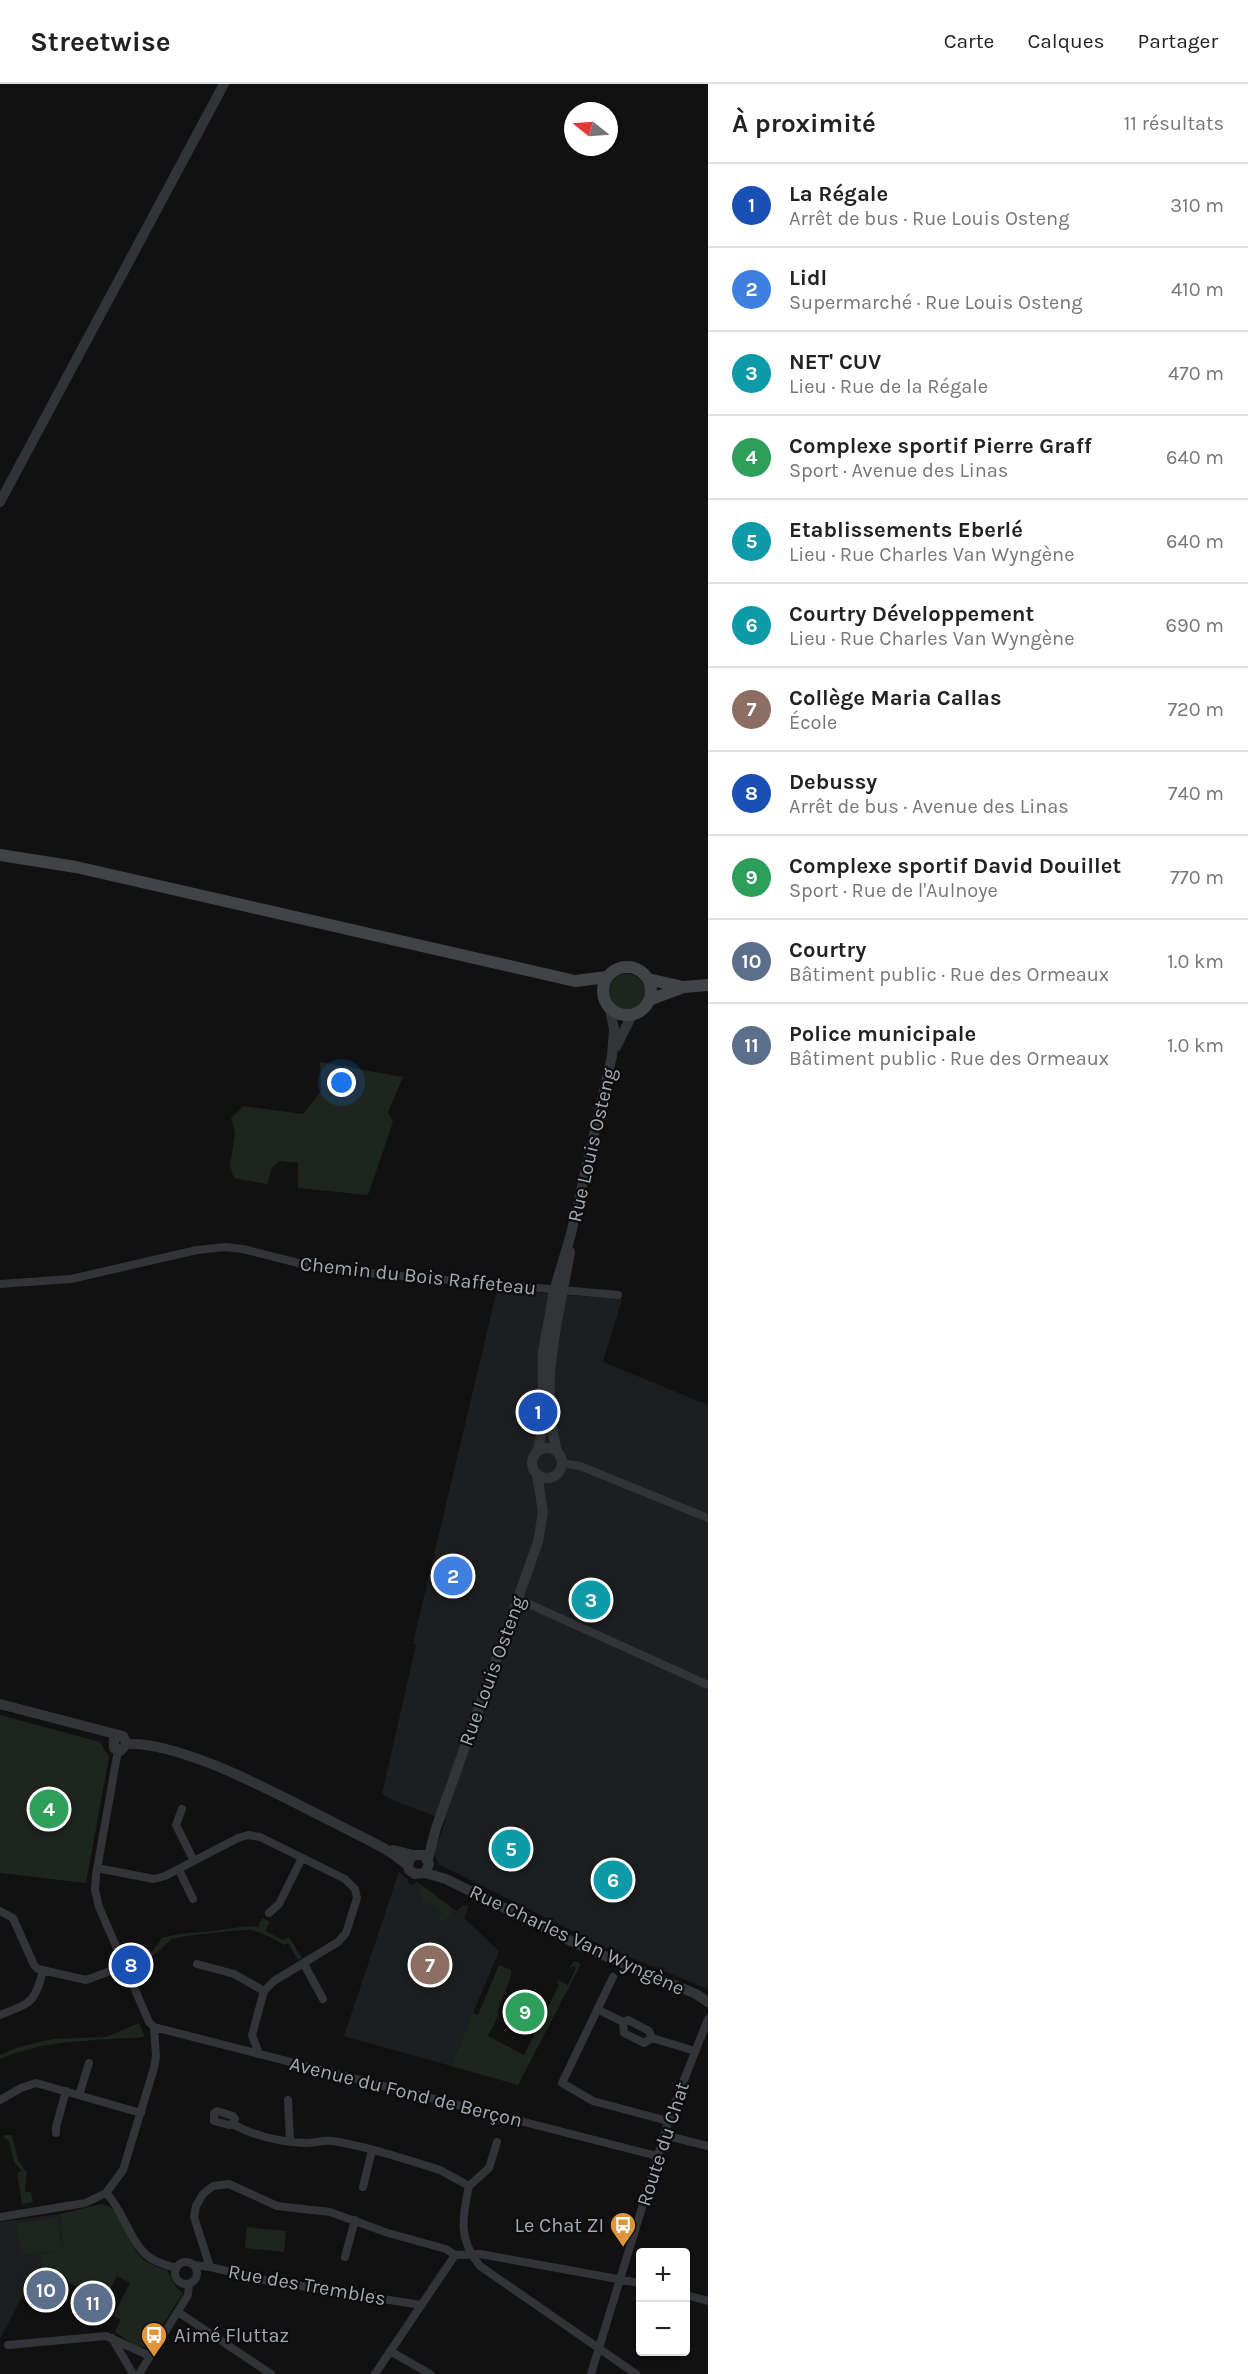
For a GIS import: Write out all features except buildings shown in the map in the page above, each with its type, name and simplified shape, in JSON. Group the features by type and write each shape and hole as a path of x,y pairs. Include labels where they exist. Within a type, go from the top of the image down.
{"main road":[{"path":"0,855 76,867 575,981 603,997"},
{"path":"629,967 639,970 648,979 651,992 642,1010 632,1015 620,1015 610,1010 603,997 603,987 607,977 615,970 629,967"},
{"path":"575,981 607,977"},
{"path":"648,979 684,987"},
{"path":"649,1000 684,987 708,985"}],"street":[{"path":"0,502 224,84"},
{"name":"Rue Louis Osteng","path":"538,1450 543,1425 543,1352 612,1056 614,1029 610,1010"},
{"name":"Rue Louis Osteng","path":"612,1056 632,1015"},
{"name":"Chemin du Bois Raffeteau","path":"0,1284 71,1279 197,1250 225,1247 329,1268 618,1295"},
{"name":"Rue Louis Osteng","path":"557,1451 551,1425 551,1372 558,1290"},
{"path":"547,1447 557,1451 562,1463 559,1472 555,1476 546,1478 537,1474 532,1462 538,1450 547,1447"},
{"path":"562,1463 580,1466 708,1518"},
{"name":"Rue Louis Osteng","path":"537,1474 543,1512"},
{"name":"Rue Louis Osteng","path":"428,1866 436,1828 538,1542 543,1512 555,1476"},
{"path":"518,1599 708,1685"},
{"path":"0,1704 97,1731 120,1744 139,1743 159,1748 226,1772 382,1847 415,1874 428,1866 424,1855 382,1847"},
{"path":"0,2217 86,2204 106,2193 123,2170 155,2062 154,2027 149,2022 97,1902 97,1868 120,1744"},
{"path":"182,1809 176,1824 194,1861"},
{"name":"Rue Louis Osteng","path":"415,1855 436,1828"},
{"path":"97,1868 154,1879 178,1870 248,1835 260,1837 350,1882 357,1898 343,1938 274,1981 264,1991 252,2035 253,2044 259,2054"},
{"path":"408,1866 409,1860 415,1855"},
{"path":"269,1913 279,1904 302,1858"},
{"name":"Rue Charles Van Wyngène","path":"428,1866 446,1880 569,1940 696,1994 708,2002"},
{"path":"178,1870 193,1899"},
{"path":"0,1911 13,1918 34,1965 43,1971 86,1980 124,1966"},
{"path":"197,1964 234,1974 264,1991"},
{"path":"304,1964 322,1999"},
{"path":"0,2015 33,1999 38,1992 43,1971"},
{"path":"613,1977 562,2083 593,2101 668,2121"},
{"path":"597,2009 623,2022 628,2020 649,2031 652,2038"},
{"name":"Route du Chat","path":"591,2374 668,2121 708,2019"},
{"path":"623,2022 624,2033 644,2043 652,2038 695,2051"},
{"name":"Avenue du Fond de Berçon","path":"154,2027 657,2156"},
{"path":"237,2049 252,2035"},
{"path":"80,2095 89,2063"},
{"path":"0,2100 32,2083 141,2113"},
{"path":"56,2133 66,2091"},
{"path":"288,2100 290,2141"},
{"path":"233,2124 260,2134 290,2141 307,2143 331,2141 372,2150 440,2170 469,2186"},
{"path":"664,2135 708,2146"},
{"path":"497,2142 489,2168 469,2186 463,2224 470,2253 480,2266 636,2374"},
{"path":"363,2187 372,2150"},
{"path":"210,2267 194,2217 196,2206 203,2194 213,2186 229,2184 277,2206 322,2211 355,2220 388,2233 446,2249 455,2255 470,2253 636,2282"},
{"path":"106,2193 115,2201 143,2252 154,2260 176,2268"},
{"path":"345,2257 355,2220"},
{"path":"375,2374 455,2255"},
{"path":"183,2262 194,2265 198,2274 195,2280 189,2284 179,2282 175,2276 176,2268 183,2262"},
{"name":"Rue des Trembles","path":"194,2265 269,2281 421,2305"},
{"path":"139,2374 188,2295 189,2284"},
{"path":"690,2296 708,2301"},
{"path":"178,2312 271,2374"},
{"path":"7,2345 101,2336 111,2337 150,2356"},
{"path":"111,2337 133,2374"},
{"path":"390,2351 430,2374"}],"shaded area":[{"path":"627,974 639,980 645,992 639,1004 627,1010 615,1004 609,992 615,980"},
{"path":"320,1062 403,1077 388,1112 393,1122 368,1195 298,1188 298,1163 279,1161 272,1168 267,1184 234,1178 230,1166 235,1133 231,1118 243,1106 303,1114 321,1091"},
{"path":"497,1290 622,1299 603,1362 708,1405 708,1989 607,1948 438,1864 434,1853 446,1820 382,1794 416,1645 413,1643"},
{"path":"0,1715 100,1742 109,1757 86,1883 0,1873"},
{"path":"399,1872 408,1879 408,1883 414,1885 416,1881 418,1882 456,1911 463,1905 469,1906 464,1918 499,1951 451,2066 344,2036"},
{"path":"421,1887 449,1906 451,1915 443,1922 438,1919 441,1913 440,1908 428,1902 422,1906 419,1905 424,1899 419,1892"},
{"path":"262,1918 270,1922 265,1931 283,1940 289,1937 302,1958 298,1960 288,1943 284,1945 259,1932 245,1930 172,1939 155,1954 131,1966 128,1958 152,1952 162,1938 258,1927"},
{"path":"574,1961 581,1964 518,2085 451,2066 473,2013 478,2015 499,1965 511,1970 511,1976 497,2013 499,2014 488,2036 524,2055 559,1985 558,1980 568,1985 576,1968 573,1966 568,1970"},
{"path":"139,2023 145,2037 53,2044 17,2052 0,2059 0,2055 19,2047 53,2039 106,2037"},
{"path":"4,2135 12,2135 18,2160 27,2173 25,2192 31,2192 33,2202 22,2204 17,2172 22,2171 14,2162 9,2141 4,2138"},
{"path":"101,2204 116,2212 136,2252 154,2266 167,2270 176,2287 183,2293 148,2348 135,2345 115,2332 121,2320 113,2316 130,2283 117,2276 97,2314 93,2312 99,2297 46,2272 34,2296 28,2296 41,2270 40,2254 56,2251 21,2254 17,2223 57,2218 61,2250 63,2250 60,2214"},
{"path":"60,2214 63,2250 40,2254 41,2270 26,2299 22,2297 0,2339 0,2222"},
{"path":"247,2227 286,2231 284,2252 245,2248"}],"place":[{"name":"La Régale","path":"538,1412"},
{"name":"Lidl","path":"453,1576"},
{"name":"NET' CUV","path":"591,1600"},
{"name":"Complexe sportif Pierre Graff","path":"49,1809"},
{"name":"Etablissements Eberlé","path":"511,1849"},
{"name":"Courtry Développement","path":"613,1880"},
{"name":"Debussy","path":"131,1965"},
{"name":"Collège Maria Callas","path":"430,1965"},
{"name":"Complexe sportif David Douillet","path":"525,2012"},
{"name":"Le Chat ZI","path":"623,2248"},
{"name":"Courtry","path":"46,2290"},
{"name":"Police municipale","path":"93,2303"},
{"name":"Aimé Fluttaz","path":"154,2358"}]}
